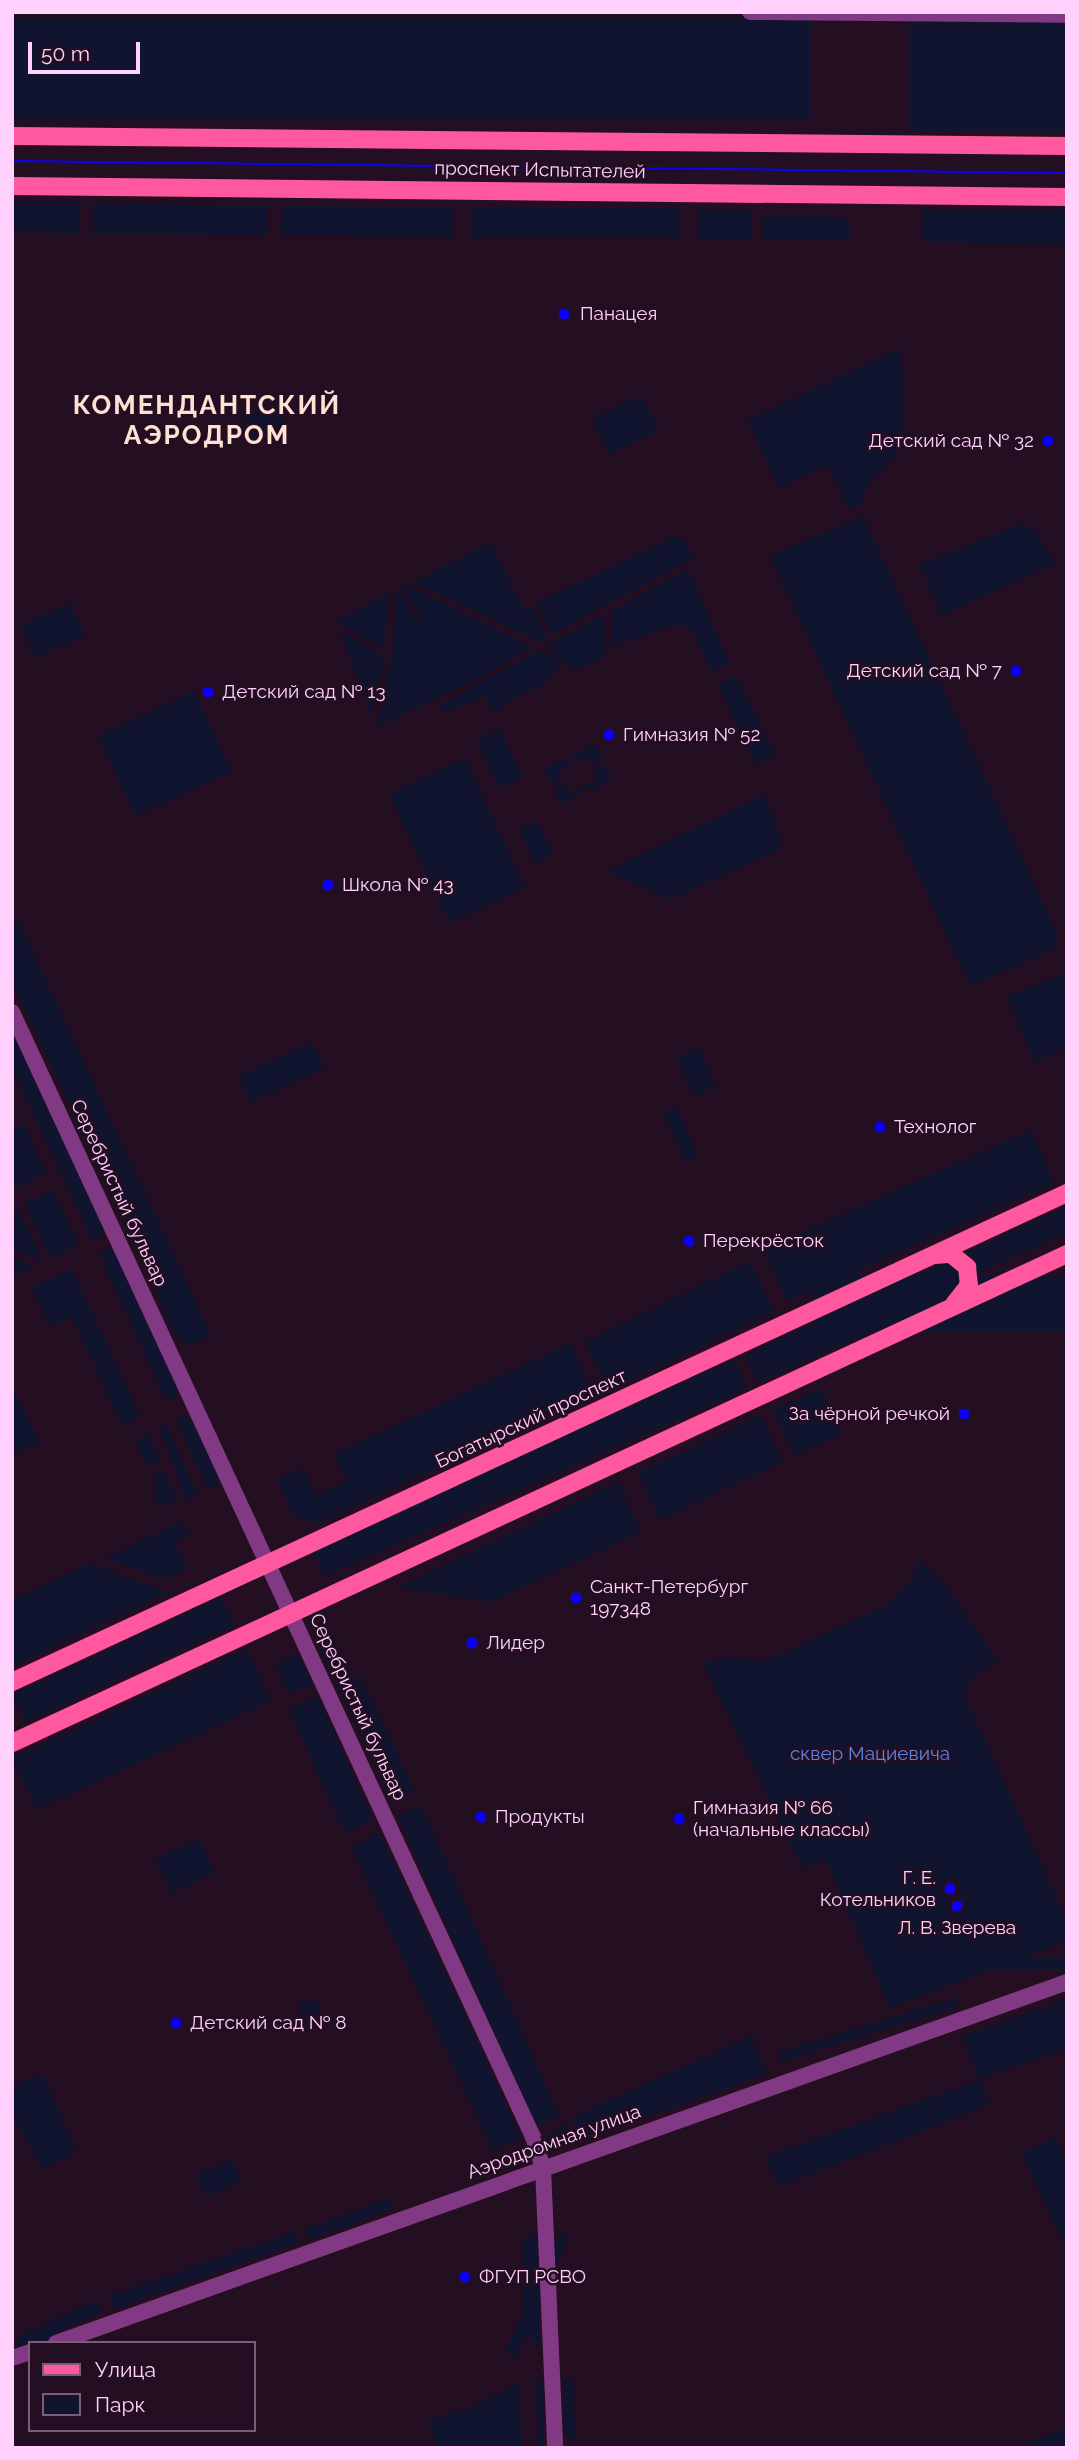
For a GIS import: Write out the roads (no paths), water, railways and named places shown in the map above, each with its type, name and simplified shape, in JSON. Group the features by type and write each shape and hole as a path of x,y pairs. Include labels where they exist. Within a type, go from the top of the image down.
{"main road":[{"name":"проспект Испытателей","path":"12,136 1067,146"},
{"name":"проспект Испытателей","path":"12,186 1067,197"},
{"name":"Богатырский проспект","path":"12,1682 1067,1193"},
{"path":"924,1258 951,1254 968,1267 969,1285 949,1308"},
{"path":"12,1743 1067,1254"}],"street":[{"path":"750,12 1067,15"},
{"name":"Серебристый бульвар","path":"12,1012 544,2168 555,2448"},
{"name":"Аэродромная улица","path":"62,2341 1067,1982"}],"tram line":[{"path":"12,161 1067,173"}],"place":[{"name":"Панацея","path":"564,314"},
{"name":"Детский сад № 32","path":"1048,441"},
{"name":"Детский сад № 7","path":"1016,671"},
{"name":"Детский сад № 13","path":"208,692"},
{"name":"Гимназия № 52","path":"609,735"},
{"name":"Школа № 43","path":"328,885"},
{"name":"Технолог","path":"880,1127"},
{"name":"Перекрёсток","path":"689,1241"},
{"name":"За чёрной речкой","path":"964,1414"},
{"name":"Санкт-Петербург 197348","path":"576,1598"},
{"name":"Лидер","path":"472,1643"},
{"name":"Продукты","path":"481,1817"},
{"name":"Гимназия № 66 (начальные классы)","path":"679,1819"},
{"name":"Г. Е. Котельников","path":"950,1889"},
{"name":"Л. В. Зверева","path":"957,1906"},
{"name":"Детский сад № 8","path":"176,2023"},
{"name":"ФГУП РСВО","path":"465,2277"}],"district":[{"name":"КОМЕНДАНТСКИЙ АЭРОДРОМ","path":"207,421"}],"park label":[{"name":"сквер Мациевича","path":"870,1754"}]}
